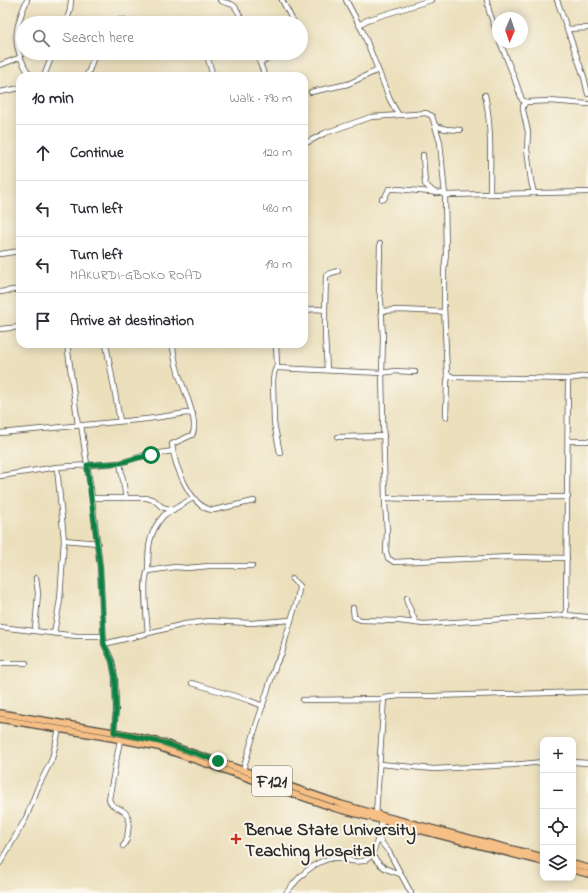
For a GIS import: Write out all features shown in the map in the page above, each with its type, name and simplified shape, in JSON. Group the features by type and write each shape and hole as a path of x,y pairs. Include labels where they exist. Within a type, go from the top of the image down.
{"main road":[{"name":"F121","path":"0,712 114,732 164,743 311,794 376,814 540,856"},
{"name":"F121","path":"0,719 158,747 308,800 382,821 540,861"},
{"path":"576,865 588,868"},
{"path":"576,871 588,874"}],"street":[{"path":"20,16 27,0"},
{"path":"68,16 71,0"},
{"path":"220,0 236,8 240,16"},
{"path":"282,0 290,16"},
{"path":"346,0 359,25 390,100 398,114"},
{"path":"359,25 367,20 431,0"},
{"path":"486,0 492,19"},
{"path":"557,0 588,94"},
{"path":"567,29 588,28"},
{"path":"502,48 522,100 526,102 588,104"},
{"path":"0,65 16,59"},
{"path":"22,60 28,72"},
{"path":"45,72 50,60"},
{"path":"88,72 93,60"},
{"path":"208,60 212,72"},
{"path":"259,60 263,72"},
{"path":"260,63 265,60"},
{"path":"311,92 348,84 378,70"},
{"path":"582,72 588,71"},
{"path":"0,92 16,89"},
{"path":"485,96 490,127 490,194"},
{"path":"526,102 522,110 528,132 527,149 534,193"},
{"path":"308,142 325,133 371,117 398,114 430,114 433,118 440,142 445,195 446,254 444,271 444,312 448,376 446,417"},
{"path":"435,126 446,129 460,130"},
{"path":"422,155 425,184 435,193"},
{"path":"382,199 384,199 389,189 445,195 588,192"},
{"path":"380,244 379,290 383,338 382,374 387,531 386,552 388,558 394,562 511,557 567,558"},
{"path":"0,254 16,252"},
{"path":"327,370 324,336 326,276 338,271"},
{"path":"0,292 16,290"},
{"path":"308,310 325,310"},
{"path":"381,311 400,310 444,312"},
{"path":"0,329 16,327"},
{"path":"68,348 87,465 98,544 104,644 114,668 116,691 114,732"},
{"path":"107,348 120,421"},
{"path":"174,348 179,374 193,414 194,434 173,443 173,451 179,471 193,498 203,508 211,510 254,501"},
{"path":"276,348 277,368 273,377 274,423 280,453"},
{"path":"277,368 382,374 395,371 415,372"},
{"path":"448,376 461,378 507,377 568,379 588,376"},
{"path":"566,615 568,379"},
{"path":"187,413 190,406"},
{"path":"0,433 147,419 187,413 193,414"},
{"path":"338,436 384,436"},
{"path":"568,441 588,441"},
{"path":"0,476 57,466 120,463 142,456 173,451"},
{"path":"120,463 126,498"},
{"path":"54,633 60,600 64,540 57,466"},
{"path":"385,498 568,497"},
{"path":"92,498 151,499 162,507 173,510"},
{"path":"148,633 146,575 148,571 148,546 151,535 164,515 193,498"},
{"path":"162,507 164,515"},
{"path":"64,540 98,544"},
{"path":"148,571 175,567 252,566"},
{"path":"35,630 38,592 36,578"},
{"path":"243,770 256,723 276,664 282,654 298,597 299,586 292,579"},
{"path":"407,598 407,602 416,623"},
{"path":"353,608 354,618 361,620 433,624 566,615 588,617"},
{"path":"104,644 185,624 209,621 251,622 291,620"},
{"path":"0,627 76,636 103,636"},
{"path":"0,663 26,664"},
{"path":"192,683 263,706"},
{"path":"303,700 384,699 388,696 588,692"},
{"path":"376,814 384,699"},
{"path":"0,863 26,818 38,787 52,759 59,729"},
{"path":"120,740 109,799 112,804 126,812 129,818 128,840 123,846"},
{"path":"380,764 434,769 540,762"},
{"path":"576,762 588,763"},
{"path":"286,893 307,871 321,861 337,857 359,862 364,861 372,855 382,821"},
{"path":"378,838 389,852 411,893"},
{"path":"372,855 378,864 383,868 402,874"}],"place":[{"name":"Benue State University Teaching Hospital","path":"236,839"}],"route":[{"path":"151,455 142,456 120,463 87,465 100,567 104,644 112,661 115,677 116,710 114,732 164,743 218,761"}]}
